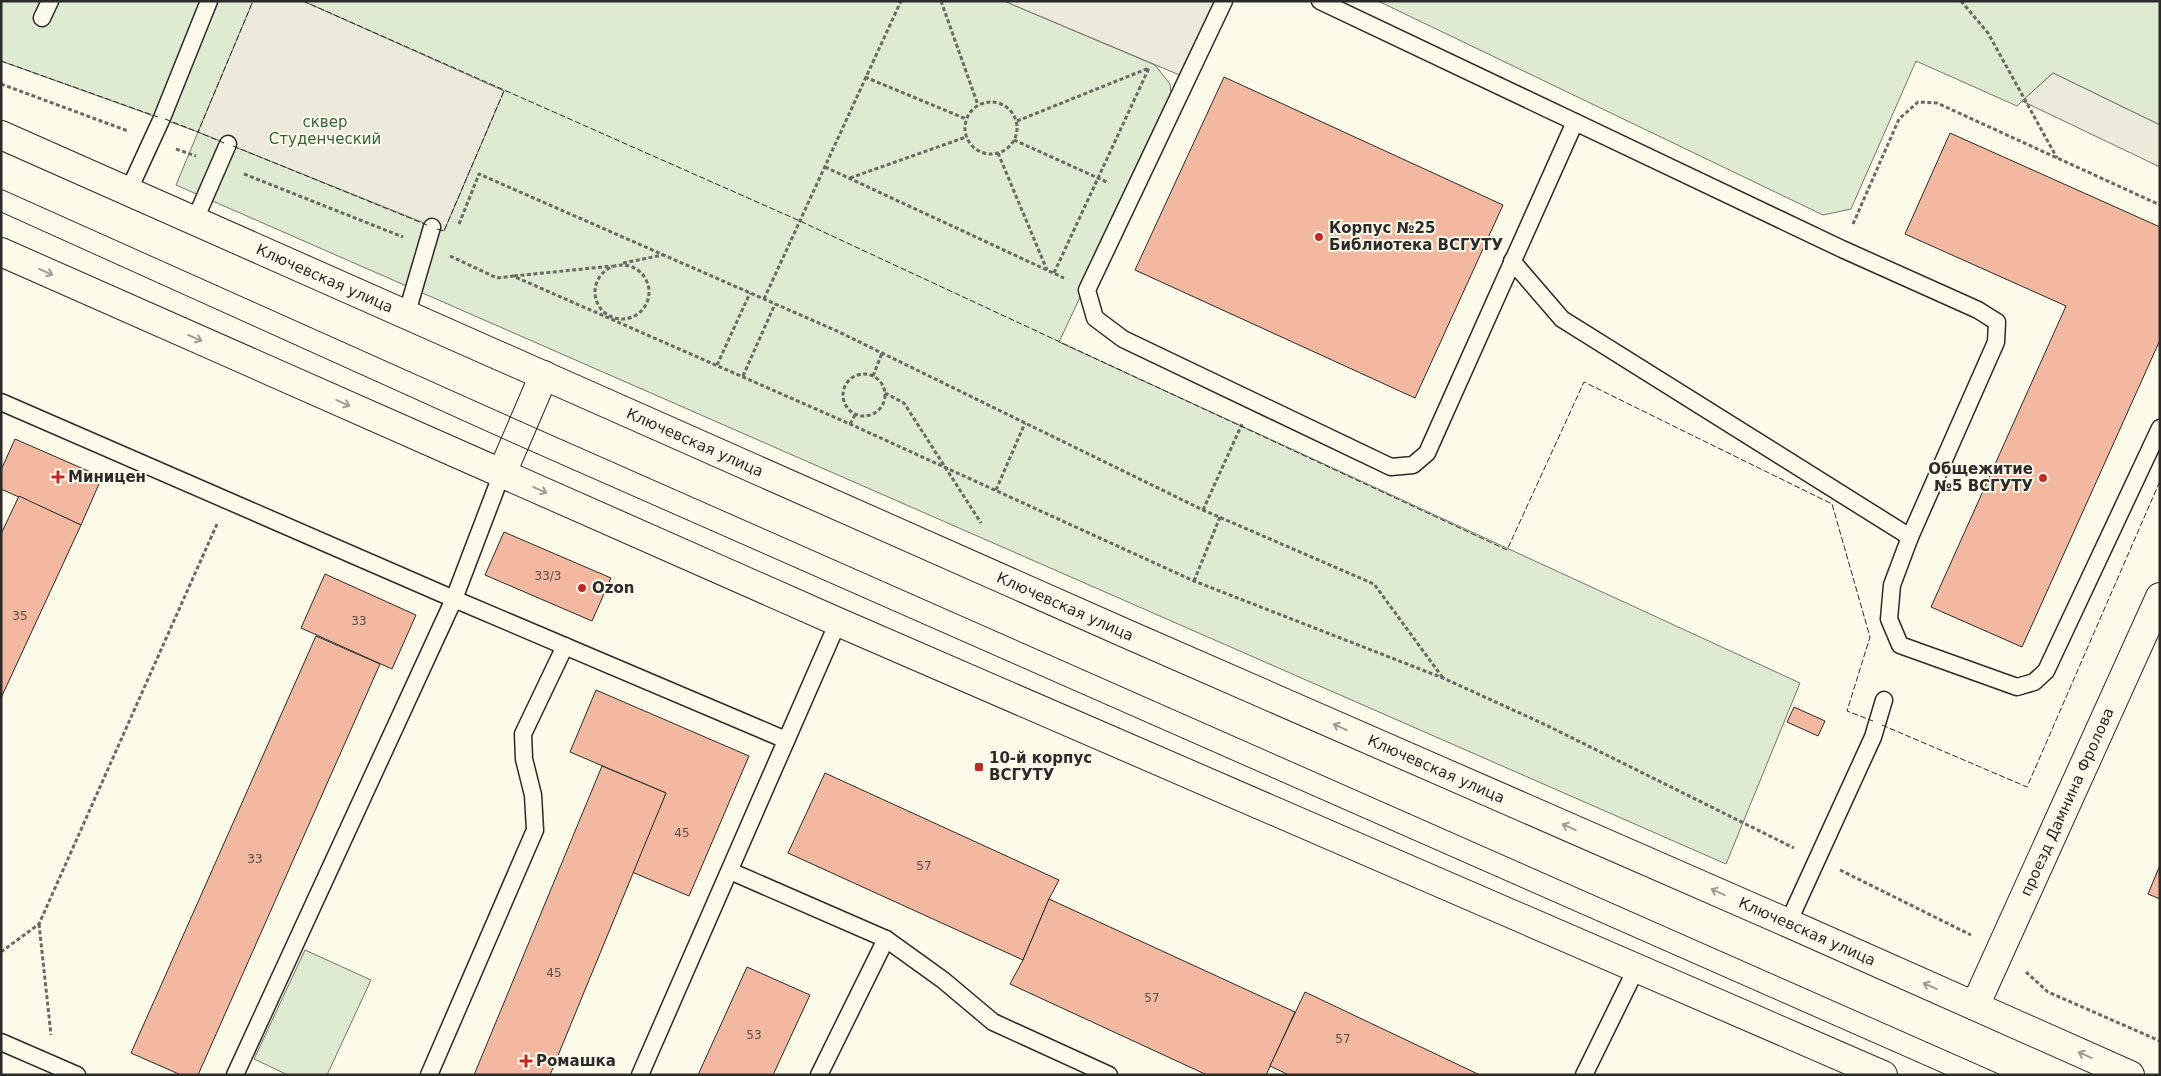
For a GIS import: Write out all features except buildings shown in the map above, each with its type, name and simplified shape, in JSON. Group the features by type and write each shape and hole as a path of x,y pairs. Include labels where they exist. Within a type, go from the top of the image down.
{"main road":[{"name":"Ключевская улица","path":"1,135 406,316 544,375 1127,634 2130,1075"},
{"path":"1,252 838,622 1883,1075"},
{"path":"502,473 544,375"},
{"name":"проезд Дамнина Фролова","path":"1974,1006 2160,597"}],"lane":[{"path":"42,18 50,1"},
{"path":"128,192 152,140 209,1"},
{"path":"1224,1 1087,290 1095,318 1123,339 1391,467 1413,465 1427,453 1575,122"},
{"path":"1320,1 1842,249 1978,310 1997,322 1996,342 1910,537 1892,585 1889,619 1900,645 2017,687 2034,682 2046,671 2160,428"},
{"path":"194,222 228,144"},
{"path":"406,316 432,227"},
{"path":"1512,261 1562,319 1910,537"},
{"path":"1,402 454,599 786,740"},
{"path":"235,1075 454,599 502,473"},
{"path":"640,1075 838,622"},
{"path":"429,1075 535,830 533,795 524,759 523,734 565,646"},
{"path":"1788,923 1873,737 1884,700"},
{"path":"730,871 886,939 943,980 993,1022 1109,1075"},
{"path":"819,1075 886,939"},
{"path":"1584,1075 1637,967"},
{"path":"1,1042 77,1075"}],"path":[{"path":"764,299 901,1"},
{"path":"941,1 978,105"},
{"path":"1961,1 1988,33 2058,158"},
{"path":"1017,121 1149,68 1054,273"},
{"path":"866,78 966,119"},
{"path":"1,84 219,165 427,247 498,278 614,265 663,255"},
{"path":"987,101 1000,103 1011,110 1017,121 1017,134 1011,146 998,153 988,155 976,150 966,138 964,128 966,119 978,105 987,101"},
{"path":"1842,249 1899,120 1918,102 1937,103 2160,205"},
{"path":"850,178 966,138"},
{"path":"1014,140 1132,194"},
{"path":"998,153 1047,270"},
{"path":"825,167 1087,290"},
{"path":"457,228 479,174 775,304 882,353 1203,510 1374,584 1443,678"},
{"path":"614,265 628,265 640,271 648,282 649,295 645,308 635,317 622,320 609,317 599,308 594,296 595,283 603,271 614,265"},
{"path":"513,276 743,376 1194,581 1443,678 1546,725 2000,950 2048,992 2160,1040"},
{"path":"717,365 750,293"},
{"path":"743,376 775,304"},
{"path":"873,376 882,353"},
{"path":"862,374 873,376 881,383 885,393 883,404 876,413 866,416 855,415 846,408 843,397 844,386 852,378 862,374"},
{"path":"885,393 904,404 981,523"},
{"path":"1203,510 1252,400"},
{"path":"850,424 855,415"},
{"path":"996,490 1025,423"},
{"path":"1,952 39,924 227,500"},
{"path":"1194,581 1220,517"},
{"path":"39,924 54,1064"}],"green space":[{"name":"сквер Студенческий","path":"1,1 1004,1 1155,65 1170,84 1172,102 1059,342 1800,683 1726,864 176,185 198,132 1,61"},
{"path":"1378,1 2160,1 2160,125 2053,73 2017,106 1916,61 1851,209 1823,215"},
{"path":"305,950 371,980 327,1075 288,1075 254,1059"}],"shaded area":[{"path":"253,1 303,1 504,91 444,231 198,132"},
{"path":"1004,1 1216,1 1182,76"},
{"path":"2053,73 2160,125 2160,167 2022,101"}],"tram line":[{"path":"1,189 524,423 2001,1075"},
{"path":"1,212 515,444 1947,1075"}],"fence":[{"path":"224,143 198,132 253,1"},
{"path":"303,1 800,221 1507,550 1584,382 1832,504 1870,637 1847,711 1873,721"},
{"path":"1,61 158,117"},
{"path":"437,229 444,231 504,91 502,90"},
{"path":"165,119 198,132 199,130"},
{"path":"233,146 427,225"},
{"path":"1882,725 2027,787 2160,481"}],"place":[{"name":"Корпус №25 Библиотека ВСГУТУ","path":"1319,237"},
{"name":"Миницен","path":"58,477"},
{"name":"Общежитие №5 ВСГУТУ","path":"2043,478"},
{"name":"Ozon","path":"582,588"},
{"name":"10-й корпус ВСГУТУ","path":"979,767"},
{"name":"Ромашка","path":"526,1061"}]}
